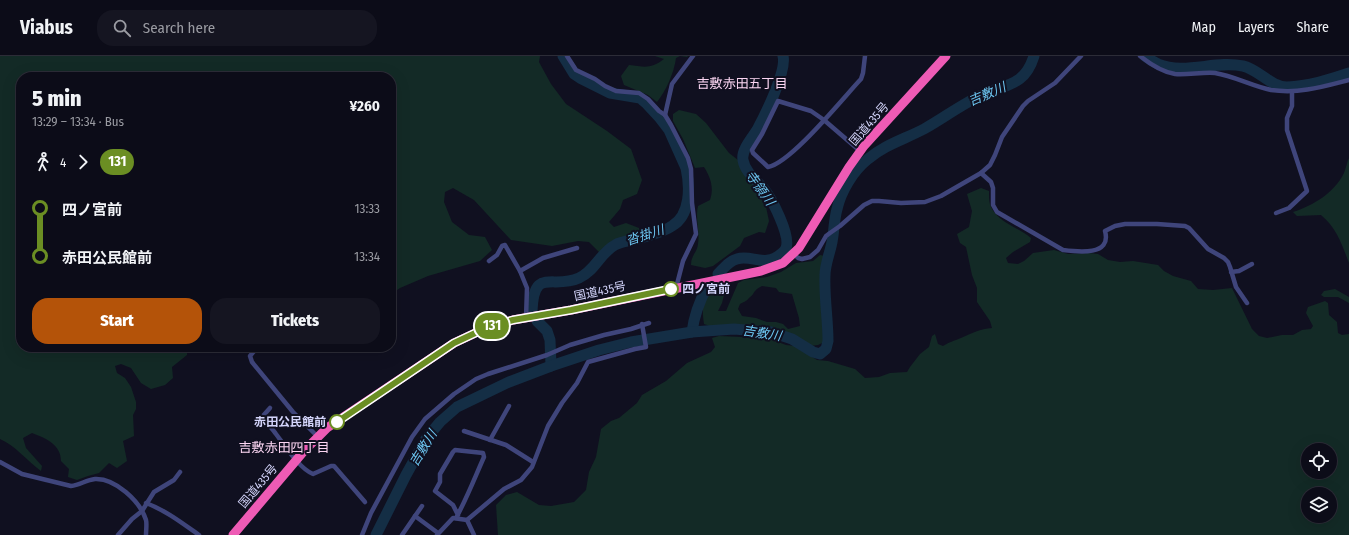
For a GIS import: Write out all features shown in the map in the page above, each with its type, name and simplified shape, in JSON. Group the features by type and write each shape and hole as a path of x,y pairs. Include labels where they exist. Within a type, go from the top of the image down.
{"highway":[{"name":"国道435号","path":"233,535 296,460 318,437 337,422 454,343 486,328 526,318 760,271 783,263 794,254 806,238 860,151 946,56"}],"street":[{"path":"567,56 576,70 595,79 605,86 616,91 639,93 648,99 665,115 688,158 691,169 692,203 696,234 683,261 676,288"},
{"path":"665,115 672,84 693,56"},
{"path":"860,151 824,120 811,111 778,101 762,134 752,150 753,153 768,167 772,167 788,156 824,120 861,79 865,56"},
{"path":"794,254 802,259 810,256 818,250 826,236 864,205 872,201 901,203 934,200 981,173 990,165 1002,137 1023,106 1055,83 1081,56"},
{"path":"1140,56 1167,72 1175,74 1214,73 1237,78 1270,90 1292,92 1306,91 1349,80"},
{"path":"1276,213 1289,208 1307,191 1287,130 1287,118 1292,106 1292,92"},
{"path":"981,173 991,182 993,188 993,205 997,212 1063,250 1075,252 1090,251 1102,248 1105,245 1105,231 1115,226 1157,224 1185,226 1189,228 1208,249 1228,262 1236,287 1247,303"},
{"path":"489,261 497,255 502,246 505,245 520,271 527,288 526,318"},
{"path":"520,271 547,256 577,248"},
{"path":"1231,272 1239,271 1252,264"},
{"path":"362,535 371,513 412,437 425,419 454,394 476,379 547,355 570,345 649,323"},
{"path":"468,520 504,489 520,480 532,467 548,426 562,403 577,383 588,362 646,347 642,324"},
{"path":"253,352 250,356 252,362 293,412 318,437"},
{"path":"490,440 510,406"},
{"path":"270,408 262,417 308,473 313,474 334,466 365,502"},
{"path":"464,431 506,445 533,462"},
{"path":"455,450 484,453 484,456 457,517 453,505 435,491 440,482 440,474 455,450"},
{"path":"0,462 22,474 71,486 77,486 95,479 111,483 122,489 132,498 142,511 146,521 146,535"},
{"path":"118,535 132,519 142,511 154,492 174,480 180,472"},
{"path":"146,503 176,518 199,535"},
{"path":"402,535 422,506"},
{"path":"415,516 438,534 453,518 457,517 468,520"},
{"path":"468,520 474,535"}],"green space":[{"path":"0,56 540,56 539,62 551,84 566,104 631,149 642,180 637,194 623,200 620,209 609,222 614,227 626,223 639,228 640,234 611,243 600,253 589,242 578,241 552,246 511,240 474,200 453,188 445,192 444,202 452,222 469,235 485,237 492,250 480,261 428,276 396,291 396,72 16,72 16,352 187,352 187,355 172,367 173,378 165,385 151,389 141,383 131,368 121,364 115,366 117,373 125,378 131,387 136,402 136,409 133,415 134,436 123,441 127,461 117,468 109,463 99,473 77,480 68,477 69,469 61,461 58,450 51,442 42,437 32,433 23,438 26,448 42,466 41,471 6,442 0,439"},
{"path":"655,56 680,56 676,58 669,82 657,102 648,95 624,85 621,76 629,65 651,66 664,59"},
{"path":"679,110 696,114 706,123 729,153 738,160 747,178 755,187 766,207 769,221 765,233 759,232 744,238 740,246 713,266 705,268 691,265 698,244 698,206 710,200 712,191 711,183 704,167 695,168 683,139 673,121 673,114"},
{"path":"1349,158 1349,263 1335,231 1327,220 1321,215 1297,216 1293,212 1316,202 1335,187 1344,173"},
{"path":"981,188 989,191 990,204 994,212 1004,221 1031,238 1030,242 1006,258 1008,263 1018,264 1033,253 1054,250 1068,254 1098,254 1108,260 1120,262 1133,261 1158,265 1164,271 1173,276 1191,281 1198,289 1213,290 1232,288 1252,329 1259,336 1267,338 1282,335 1293,335 1302,330 1311,329 1313,326 1306,313 1308,307 1325,301 1328,303 1329,315 1337,322 1338,333 1342,335 1349,334 1349,535 498,535 496,505 506,495 517,492 539,505 551,506 574,502 586,490 589,472 596,457 601,429 611,421 619,418 637,403 642,395 666,381 687,363 711,352 715,347 712,338 719,336 767,338 786,345 795,346 817,360 828,361 855,369 865,378 879,377 890,373 907,372 920,354 929,347 932,336 935,334 938,344 943,346 984,329 992,328 990,321 977,302 977,288 972,275 966,247 960,243 957,234 969,227 972,211 967,194"},
{"path":"820,255 825,256 821,310 825,330 824,342 818,345 810,346 786,333 768,328 740,326 719,329 704,324 703,305 705,300 710,291 721,284 726,287 722,303 718,311 726,311 738,283 744,280 767,277 781,272 796,263 813,261","holes":["762,286 776,288 779,292 792,294 800,326 788,329 783,324 776,322 767,322 756,318 742,316 738,309 740,304 753,295 757,289"]},
{"path":"1335,289 1349,297 1349,303 1338,297 1324,297 1321,295 1324,291"}],"waterway":[{"name":"沓掛川","path":"532,311 533,297 536,289 541,284 546,282 569,281 579,278 585,275 605,253 615,245 655,234 672,226 683,215 688,200 686,168 669,130 659,117 640,98 610,93 580,78 574,74 563,56"},
{"name":"寺領川","path":"718,274 734,260 742,258 769,260 781,254 786,248 786,235 776,209 764,189 751,176 743,160 745,148 757,130 779,82 782,72 783,56"},
{"name":"吉敷川","path":"376,535 426,439 440,422 457,407 509,382 599,350 631,342 692,332 734,329 771,332 792,339 813,352 820,354 826,349 828,341 825,275 832,242 835,217 841,195 857,169 874,154 895,142 924,129 976,98 1015,82 1026,73 1034,56"},
{"name":"吉敷川","path":"1145,56 1158,64 1168,67 1189,68 1222,65 1243,66 1275,84 1287,87 1311,84 1349,73"},
{"name":"寺領川","path":"692,332 697,309 707,287"},
{"name":"沓掛川","path":"537,321 547,331 550,340 551,366"}],"bus line":[{"name":"131","path":"337,422 454,343 486,328 513,320 571,310 671,289"}],"place":[{"name":"四ノ宮前","path":"671,289"},
{"name":"赤田公民館前","path":"337,422"}],"district":[{"name":"吉敷赤田五丁目","path":"742,83"},
{"name":"吉敷赤田四丁目","path":"284,447"}]}
